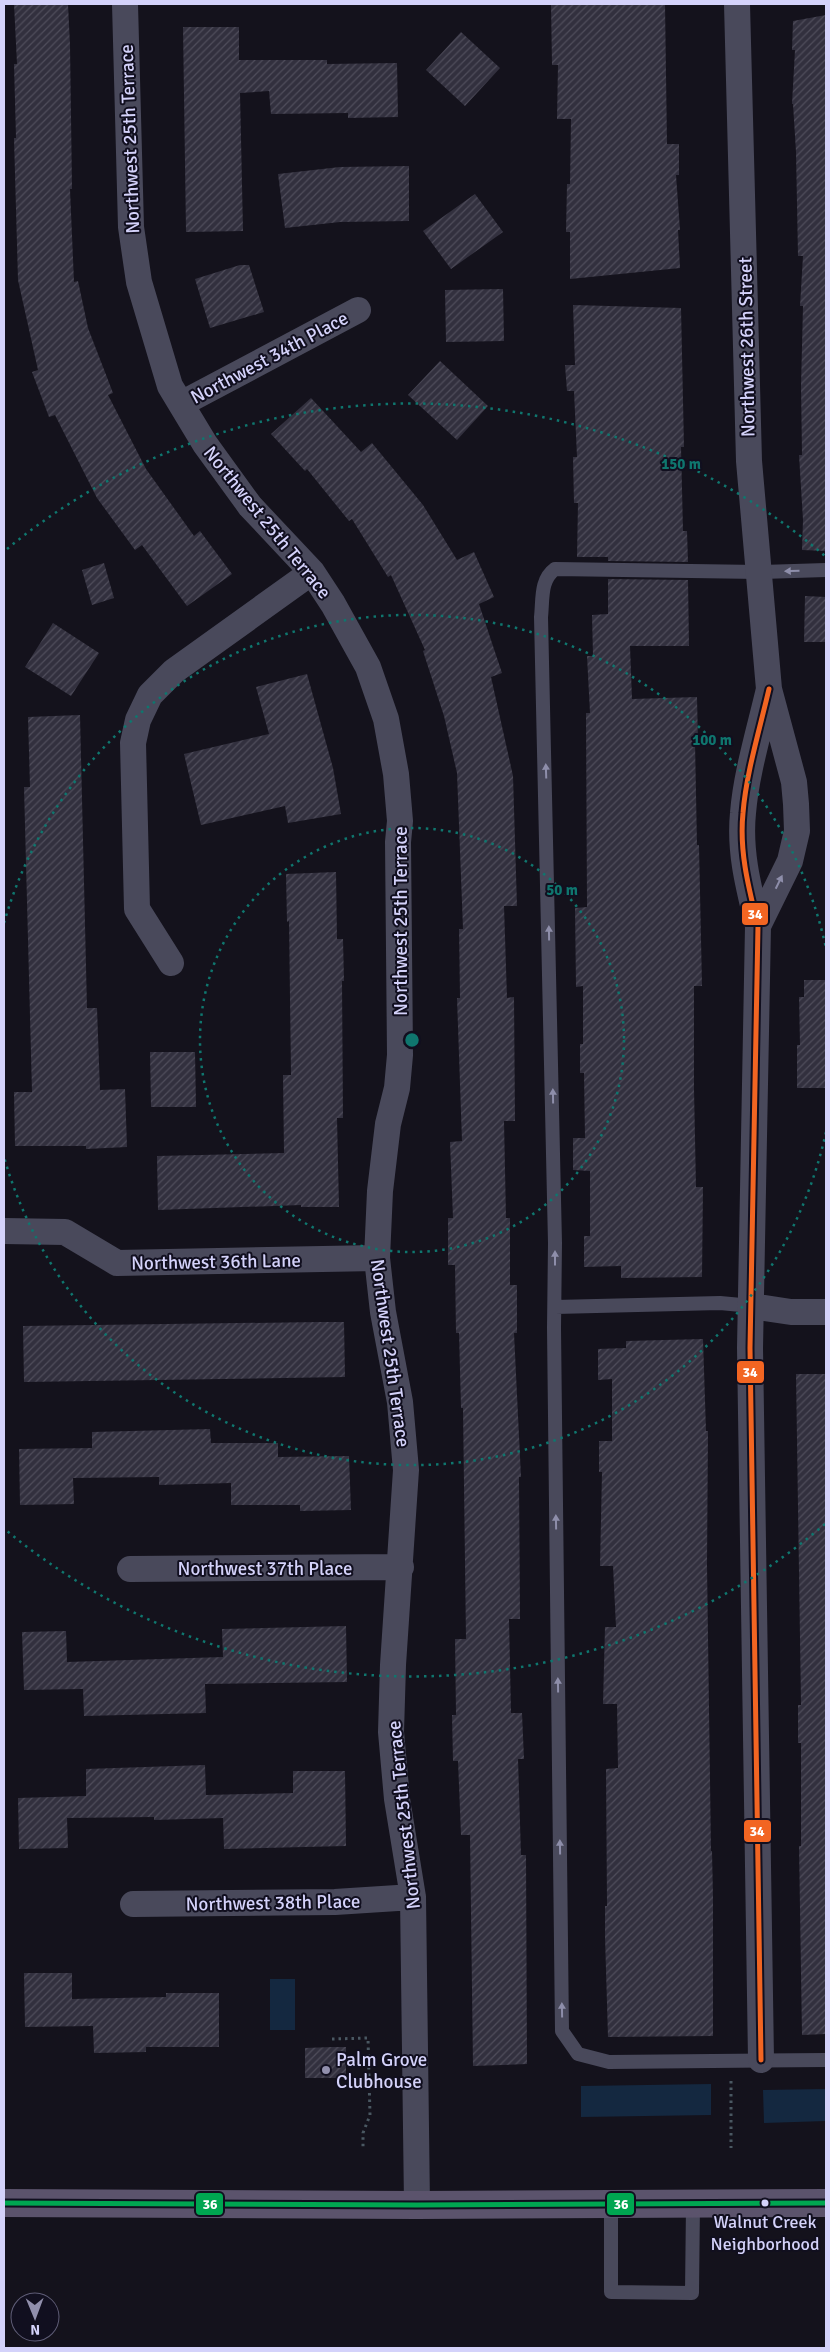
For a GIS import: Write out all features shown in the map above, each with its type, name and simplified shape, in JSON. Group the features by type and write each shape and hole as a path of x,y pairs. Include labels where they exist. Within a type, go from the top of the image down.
{"main road":[{"path":"4,2203 417,2205 826,2203"}],"street":[{"name":"Northwest 25th Terrace","path":"124,4 131,227 139,282 170,386 205,444 250,506 312,572 333,604 368,667 386,720 396,774 400,821 398,842 400,1055 397,1088 388,1124 380,1191 377,1258 383,1312 400,1402 406,1470 393,1664 391,1732 397,1800 413,1896 417,2205"},
{"name":"Northwest 26th Street","path":"737,4 749,461 769,689 794,782 796,831 790,861 758,926"},
{"name":"Northwest 34th Place","path":"180,404 358,310"},
{"path":"171,962 137,909 133,743 138,720 150,695 174,671 312,572"},
{"name":"Northwest 26th Street","path":"761,2060 750,1348 758,926 745,874 742,815 769,689"},
{"name":"Northwest 36th Lane","path":"4,1232 65,1232 117,1263 377,1258"},
{"path":"752,1306 790,1312 826,1312"},
{"name":"Northwest 37th Place","path":"130,1568 401,1567"},
{"name":"Northwest 38th Place","path":"133,1904 335,1902 413,1896"}],"lane":[{"path":"826,570 759,572 555,569 547,575 543,590 542,617 550,955 555,1307 562,2031 578,2054 609,2062 826,2060"},
{"path":"555,1307 720,1303 752,1306"},
{"path":"612,2204 610,2292 692,2293 693,2204"}],"path":[{"path":"332,2038 368,2038 370,2114 363,2133 363,2149"},
{"path":"730,2060 731,2148"}],"water":[{"path":"270,1979 295,1979 295,2030 270,2030"},
{"path":"711,2084 711,2115 581,2117 581,2086"},
{"path":"826,2089 826,2121 764,2123 763,2090"}],"building":[{"path":"14,4 68,4 72,189 70,189 74,282 78,281 88,328 113,393 108,395 146,469 194,536 200,531 232,574 187,606 142,545 135,550 97,498 55,415 49,417 32,372 38,370 18,280 14,138 16,138 14,64 17,64"},
{"path":"551,4 665,4 667,144 679,144 679,175 676,175 680,230 678,230 680,268 570,279 570,232 566,232 567,184 570,184 571,119 557,119 558,65 552,65"},
{"path":"826,15 826,551 802,550 803,520 799,455 802,455 803,306 800,306 803,256 798,256 796,152 792,104 795,50 792,50 793,21"},
{"path":"183,27 239,27 239,60 327,60 327,64 397,63 398,117 348,118 348,113 271,114 269,91 240,93 243,231 186,232"},
{"path":"461,32 500,68 465,106 426,70"},
{"path":"409,166 409,221 340,222 285,228 278,174 340,167"},
{"path":"475,194 503,232 451,269 423,231"},
{"path":"240,265 249,265 264,312 210,328 195,279"},
{"path":"503,289 504,341 446,342 445,290"},
{"path":"573,305 681,308 684,447 681,447 683,531 687,531 688,562 608,561 608,557 577,557 578,503 574,503 573,457 577,457 574,391 567,391 565,365 575,365"},
{"path":"440,361 488,406 457,440 408,395"},
{"path":"311,398 361,452 372,443 423,505 457,560 474,552 494,597 479,604 502,673 491,677 513,776 517,906 504,906 507,998 514,997 515,1121 504,1121 506,1218 510,1218 510,1285 517,1285 517,1333 514,1333 521,1477 519,1477 520,1619 509,1619 511,1713 522,1713 524,1759 518,1759 521,1855 526,1855 527,2064 473,2066 470,1835 461,1835 458,1761 453,1761 452,1715 456,1715 455,1639 466,1639 463,1408 461,1408 459,1333 456,1333 455,1265 448,1265 448,1218 453,1218 450,1142 462,1141 457,998 460,998 459,929 463,929 457,773 444,716 423,651 425,650 391,575 388,577 352,519 349,521 307,469 305,471 271,434"},
{"path":"104,563 114,598 92,605 82,570"},
{"path":"608,579 688,580 689,646 630,646 632,699 697,697 698,742 695,742 702,986 694,986 694,1089 696,1187 703,1187 702,1277 621,1278 621,1266 584,1267 584,1236 590,1236 590,1171 573,1170 573,1138 585,1138 584,1073 580,1073 580,1044 583,1044 583,986 576,987 575,908 587,907 586,713 590,713 587,656 593,656 592,615 608,614"},
{"path":"805,596 826,597 826,642 804,642"},
{"path":"53,623 99,653 71,696 25,667"},
{"path":"307,674 333,768 341,814 288,823 285,806 201,825 184,754 269,734 256,687"},
{"path":"80,715 87,1008 97,1008 100,1090 125,1089 127,1147 86,1149 86,1146 15,1146 14,1092 32,1092 24,787 30,787 28,717"},
{"path":"336,872 337,939 343,939 344,981 342,981 343,1118 337,1118 339,1207 301,1207 301,1205 158,1210 157,1156 284,1153 283,1075 291,1075 289,921 287,922 286,874"},
{"path":"804,980 826,980 826,1088 797,1088 797,1045 800,1045 799,997 804,997"},
{"path":"150,1052 195,1052 196,1107 151,1107"},
{"path":"344,1322 345,1377 24,1382 23,1326"},
{"path":"703,1339 706,1431 708,1431 707,1565 713,1897 713,2036 608,2037 605,1937 605,1906 607,1906 606,1769 618,1768 617,1704 603,1704 605,1627 616,1627 613,1566 600,1566 602,1472 599,1472 599,1441 612,1441 612,1379 598,1380 598,1349 626,1348 626,1341"},
{"path":"796,1374 826,1374 826,2034 802,2035 799,1846 801,1846 801,1743 798,1743 798,1705 801,1705"},
{"path":"210,1429 211,1443 278,1443 278,1457 349,1456 351,1510 300,1511 300,1505 231,1505 231,1483 159,1485 159,1477 73,1478 74,1504 20,1505 19,1449 92,1448 92,1432"},
{"path":"346,1626 347,1682 205,1684 206,1713 84,1716 83,1689 24,1690 22,1632 66,1631 67,1662 223,1657 222,1629"},
{"path":"205,1765 206,1795 293,1793 293,1771 345,1771 346,1846 224,1849 223,1818 154,1820 154,1817 67,1818 68,1848 19,1849 18,1798 86,1796 86,1769"},
{"path":"24,1973 72,1973 72,1999 166,1997 166,1993 219,1993 219,2047 146,2047 146,2052 94,2053 93,2026 25,2027"},
{"name":"Palm Grove Clubhouse","path":"346,2047 346,2078 305,2078 305,2048"}],"transit line":[{"name":"34","path":"761,2060 750,1348 758,926 746,870 742,828 747,783 769,689"},
{"name":"36","path":"4,2203 417,2205 826,2203"}],"place":[{"name":"Palm Grove Clubhouse","path":"326,2070"},
{"name":"Walnut Creek Neighborhood","path":"765,2203"}]}
